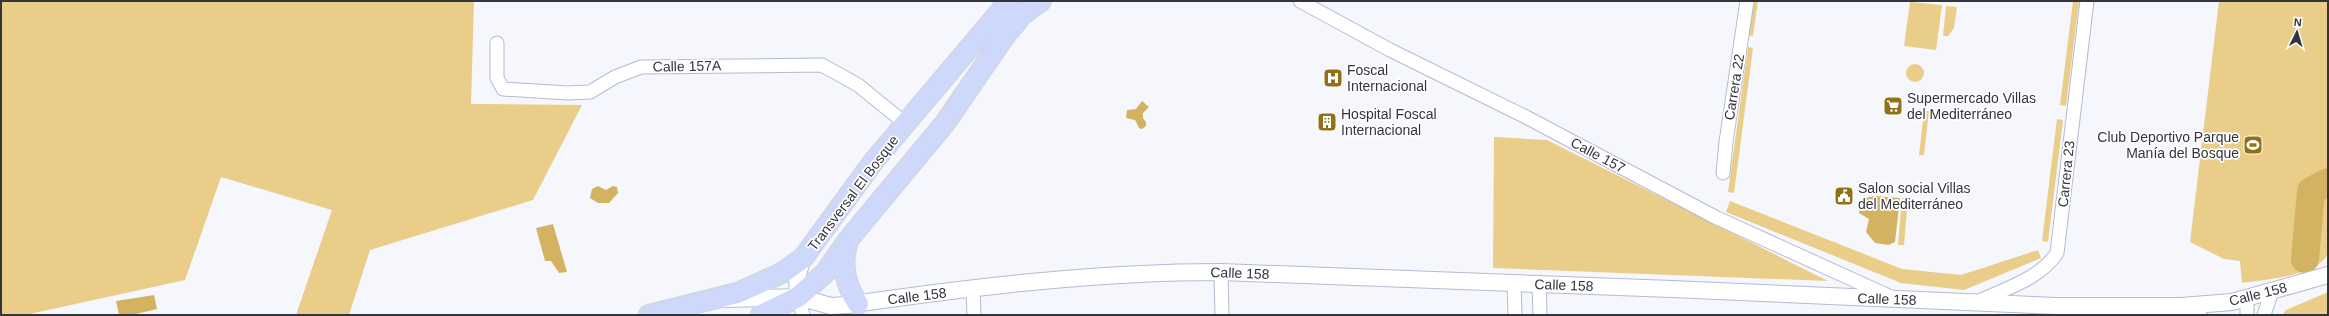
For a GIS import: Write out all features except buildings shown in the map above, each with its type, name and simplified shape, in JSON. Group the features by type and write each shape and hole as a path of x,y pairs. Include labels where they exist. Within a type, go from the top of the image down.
{"main road":[{"name":"Transversal El Bosque","path":"649,315 714,300 748,289 782,273 803,258 873,162 1009,1"},
{"name":"Transversal El Bosque","path":"761,315 800,306 848,240 944,123 1004,37 1024,14 1041,1"},
{"path":"848,240 844,256 845,273 849,289 858,304"}],"street":[{"name":"Calle 157","path":"1300,1 1390,50 1526,118 1715,217 1899,300"},
{"name":"Carrera 22","path":"1723,173 1726,142 1747,1"},
{"name":"Carrera 23","path":"1977,302 2039,273 2049,264 2057,253 2087,1"},
{"name":"Calle 157A","path":"497,43 497,78 503,89 568,93 590,92 616,77 641,67 822,65 858,85 906,124"},
{"path":"800,306 797,277 803,258"},
{"name":"Calle 158","path":"714,300 800,306 831,306 973,290 1144,274 1221,272 2056,306 2181,306 2247,299 2328,275"},
{"path":"1221,272 1222,315"},
{"path":"1514,284 1515,315"},
{"path":"1539,284 1540,315"},
{"path":"973,290 974,315"},
{"path":"2264,315 2272,292"},
{"path":"2247,299 2247,315"},
{"path":"2181,306 2200,315"}],"shaded area":[{"path":"1,1 474,1 471,104 582,105 533,200 370,250 349,315 296,315 332,210 221,177 185,280 25,315 1,315"},
{"path":"1752,1 1758,1 1753,36 1748,36"},
{"path":"2073,1 2079,1 2066,106 2060,105"},
{"name":"Club Deportivo Parque Manía del Bosque","path":"2219,1 2328,1 2328,253 2323,261 2314,267 2290,276 2242,283 2240,261 2224,259 2190,242"},
{"path":"1910,2 1942,5 1936,50 1904,46"},
{"path":"1946,6 1957,7 1954,28 1948,36 1943,36"},
{"path":"1748,47 1753,48 1734,193 1728,192"},
{"path":"1911,64 1919,64 1924,69 1922,80 1919,82 1911,82 1906,77 1906,69"},
{"path":"1142,101 1149,107 1143,113 1146,126 1142,129 1139,128 1135,120 1126,118 1127,110 1136,109"},
{"path":"1924,111 1929,111 1924,155 1919,155"},
{"path":"2057,119 2063,120 2048,242 2042,241"},
{"path":"1494,137 1547,140 1828,281 1493,268"},
{"path":"598,186 606,190 613,186 617,187 618,193 609,203 598,203 590,198 592,189"},
{"path":"1874,196 1900,198 1895,242 1888,245 1875,243 1866,232 1869,219 1859,213 1861,199"},
{"path":"1902,198 1908,199 1904,245 1898,245"},
{"path":"1730,201 1902,269 1961,275 2038,250 2041,258 1964,290 1901,283 1726,212"},
{"path":"553,224 567,272 559,273 551,261 545,261 536,228"},
{"path":"2328,292 2328,315 2282,315 2286,310"},
{"path":"154,295 157,309 132,315 119,315 116,301"}],"waterway":[{"path":"2305,259 2311,191 2328,182"}],"place":[{"name":"Foscal Internacional","path":"1333,78"},
{"name":"Supermercado Villas del Mediterráneo","path":"1893,106"},
{"name":"Hospital Foscal Internacional","path":"1327,122"},
{"name":"Club Deportivo Parque Manía del Bosque","path":"2253,145"},
{"name":"Salon social Villas del Mediterráneo","path":"1844,196"}]}
